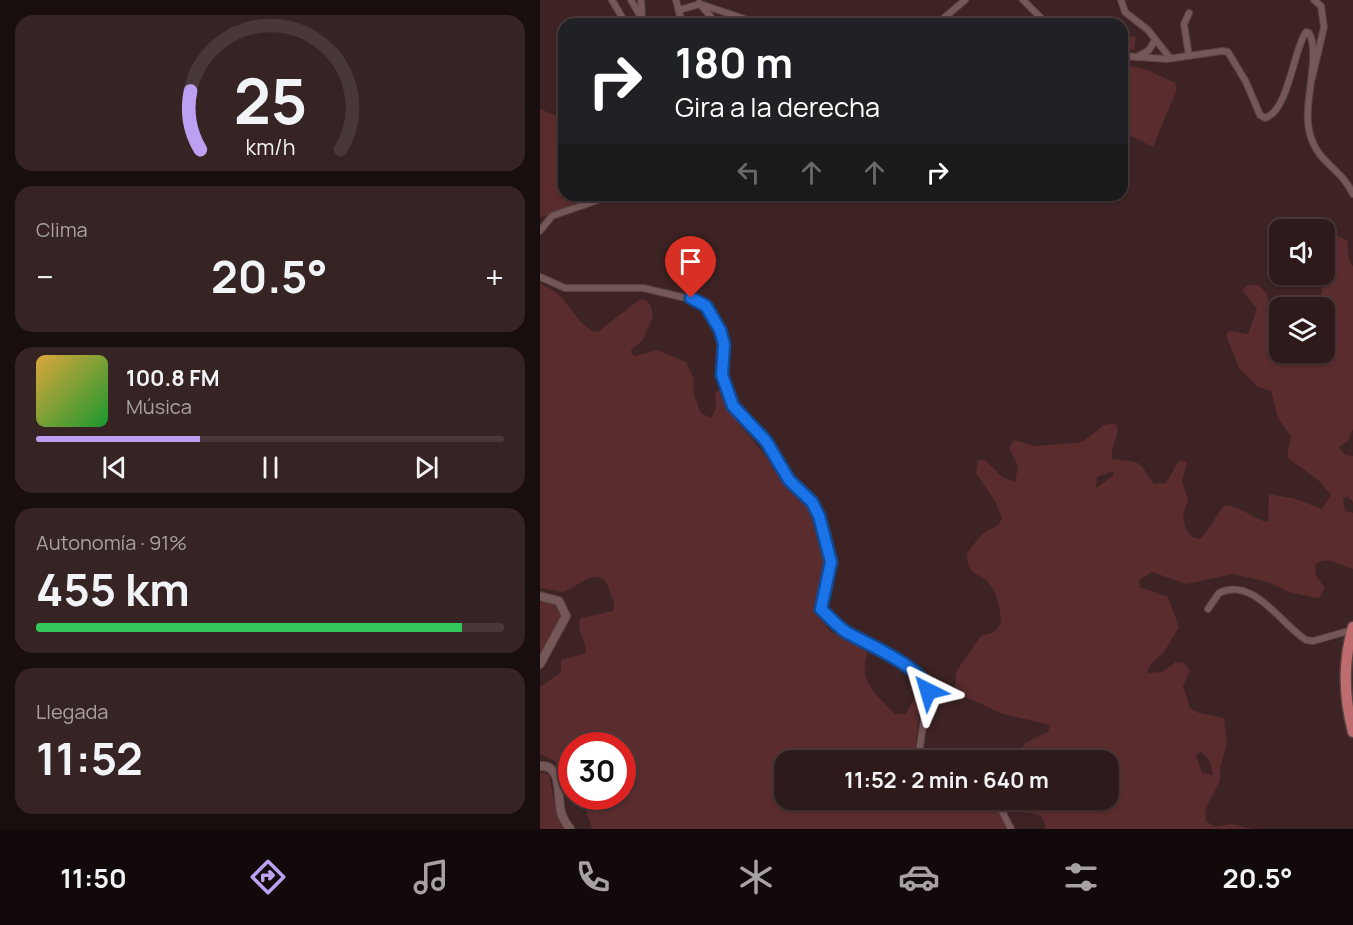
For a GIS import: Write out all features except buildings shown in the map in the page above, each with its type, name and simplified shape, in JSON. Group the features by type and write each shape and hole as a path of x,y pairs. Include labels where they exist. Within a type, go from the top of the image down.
{"highway":[{"path":"1352,628 1347,655 1346,686 1353,732"}],"main road":[{"path":"540,596 559,601 566,616 540,664"},
{"path":"540,766 549,767 555,772 561,815 570,829"}],"street":[{"path":"612,0 622,18"},
{"path":"631,0 642,18"},
{"path":"641,0 643,18"},
{"path":"676,0 681,18"},
{"path":"943,18 964,0"},
{"path":"1023,0 1041,18"},
{"path":"1121,0 1125,12 1148,30 1170,58"},
{"path":"1310,81 1317,67 1324,27 1321,6 1314,0"},
{"path":"679,10 699,2 743,18"},
{"path":"699,2 712,18"},
{"path":"1189,13 1184,24 1189,56"},
{"path":"1128,56 1170,58 1228,52 1246,82 1260,115 1265,118 1276,110 1298,57 1303,37 1308,33 1312,38 1313,47 1307,104 1313,143 1319,158 1344,179 1353,194"},
{"path":"1137,57 1149,50 1155,40"},
{"path":"540,231 552,216 595,201"},
{"path":"540,277 565,288 643,288 699,301 709,309 723,338 722,375 733,406 766,441 789,480 812,502 819,516 831,562 821,609 842,629 883,652 926,683 928,691 919,750"},
{"path":"1208,609 1219,593 1237,589 1263,602 1306,640 1313,641 1352,628"},
{"path":"1002,810 1011,829"}],"shaded area":[{"path":"1128,36 1136,37 1134,50 1128,49"},
{"path":"1128,65 1148,70 1175,83 1177,89 1153,147 1128,133"},
{"path":"540,109 558,116 558,201 581,201 540,218"},
{"path":"1335,235 1347,240 1349,259 1353,267 1353,429 1348,441 1339,447 1345,455 1353,456 1353,502 1347,496 1343,499 1345,511 1353,513 1353,569 1329,561 1315,565 1316,576 1325,588 1320,597 1316,598 1289,592 1268,582 1233,574 1186,584 1152,572 1139,580 1140,587 1168,597 1179,627 1164,652 1150,665 1147,673 1162,672 1176,662 1184,663 1190,671 1183,686 1190,708 1199,713 1224,718 1227,743 1220,768 1220,781 1205,809 1206,821 1215,827 1231,824 1253,829 1045,829 1044,820 1040,816 1014,810 1119,810 1119,750 1021,750 1025,743 1048,732 1050,725 1003,714 955,692 956,672 981,636 994,632 1001,623 999,604 994,590 987,581 972,571 968,561 967,553 983,534 996,526 1002,518 995,501 976,473 978,460 985,460 1002,477 1015,482 1018,466 1009,448 1014,440 1034,446 1077,443 1085,440 1104,425 1114,423 1117,430 1112,459 1138,463 1154,484 1166,483 1179,460 1187,462 1182,482 1188,499 1183,514 1185,527 1191,537 1199,539 1202,537 1225,505 1268,522 1269,494 1296,499 1322,509 1331,495 1319,481 1287,457 1291,437 1278,418 1271,391 1258,387 1239,368 1226,335 1229,331 1248,334 1257,309 1242,290 1248,285 1259,285 1267,294 1269,304 1269,363 1335,363 1335,297 1320,297 1321,285 1335,285","holes":["1113,471 1114,475 1096,488 1097,477","1200,751 1209,759 1213,775 1202,773 1196,756"]},
{"path":"540,284 558,294 579,320 594,332 599,331 639,300 646,300 651,306 653,317 642,341 631,350 632,354 635,356 657,350 686,362 694,379 693,392 701,413 711,418 716,408 715,393 721,388 732,415 799,496 817,523 825,544 826,556 816,611 819,617 830,631 869,649 865,669 866,678 895,714 906,714 918,690 922,691 915,750 774,750 774,810 997,810 1007,829 592,829 586,810 636,810 636,732 558,732 558,765 555,761 540,754 540,687 561,672 561,660 586,653 579,627 581,618 613,611 614,605 602,578 590,578 563,592 540,588"},
{"path":"540,600 555,604 561,617 540,656"},
{"path":"540,772 549,775 556,810 565,829 540,829"}],"route":[{"path":"691,298 709,309 720,330 724,344 722,375 733,406 766,441 789,480 812,502 824,527 831,562 821,609 846,632 917,674 926,683 928,691"}]}
